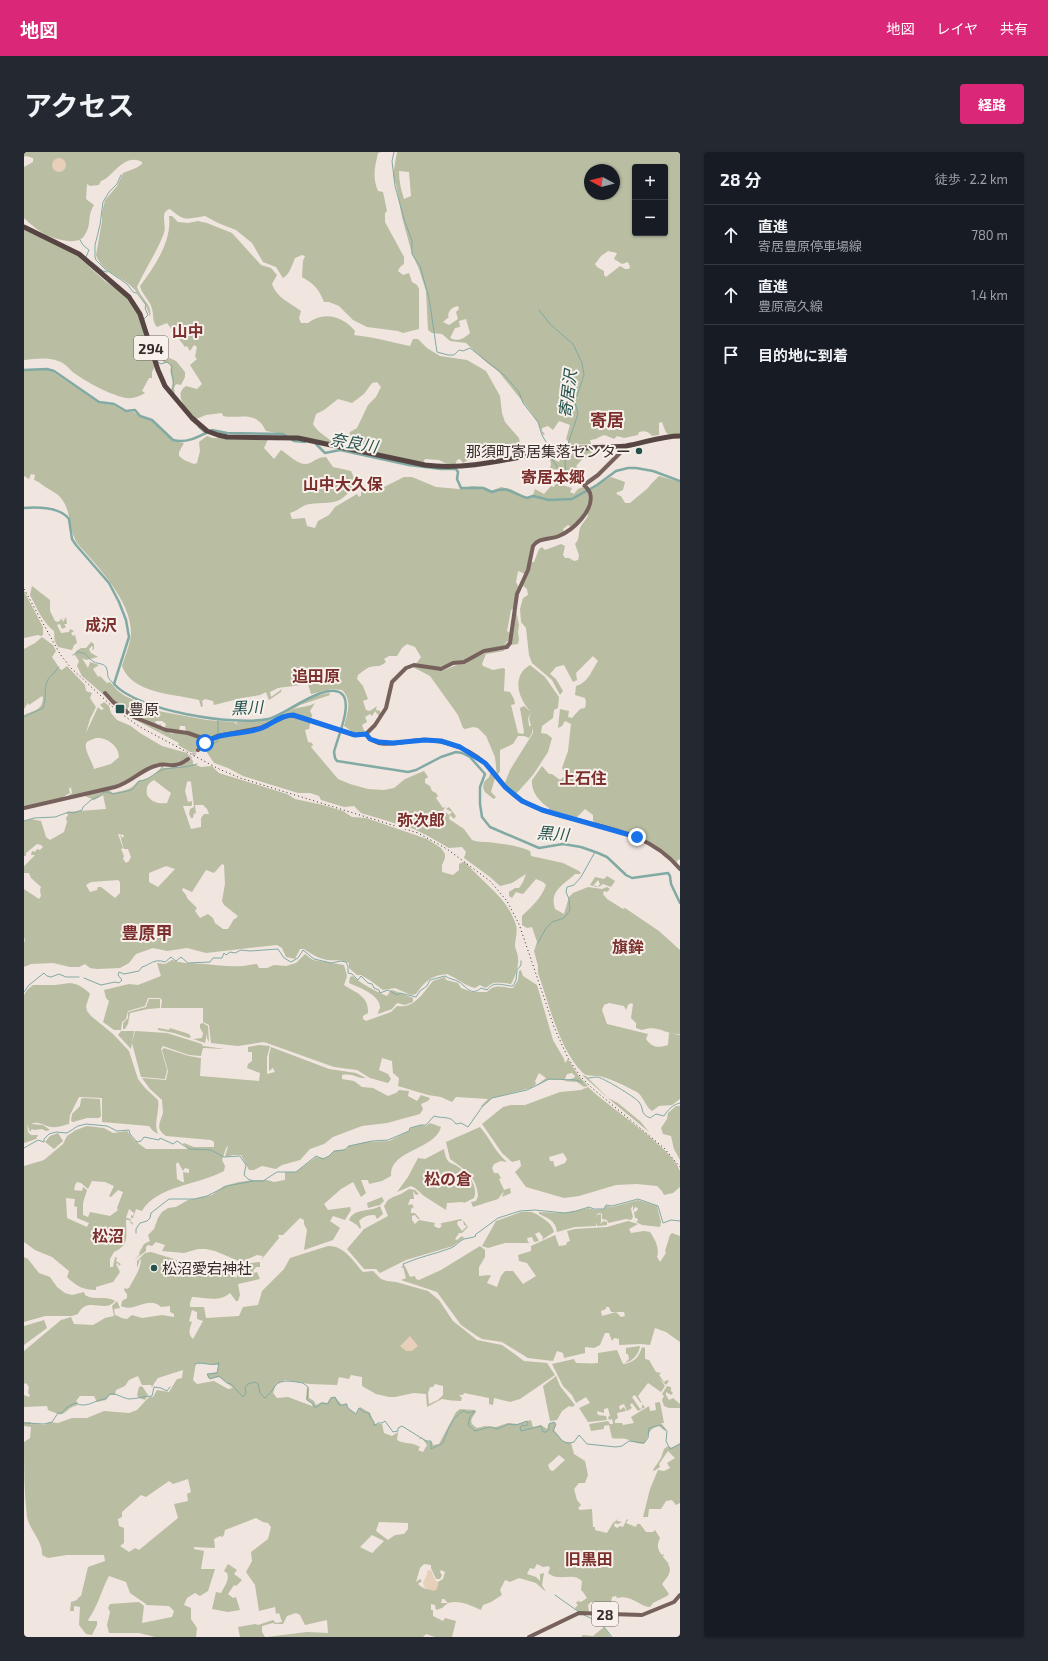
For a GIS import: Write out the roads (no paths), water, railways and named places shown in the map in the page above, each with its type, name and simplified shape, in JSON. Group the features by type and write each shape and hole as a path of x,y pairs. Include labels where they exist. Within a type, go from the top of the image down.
{"highway":[{"name":"294","path":"24,227 79,254 129,297 140,314 163,383 188,413 203,428 211,433 222,436 290,438 439,467 464,466 582,447 627,445 666,437 680,436"}],"main road":[{"path":"198,750 208,740 217,736 260,728 289,715 300,717 355,735 366,734 375,725 386,708 392,682 406,668 414,665 441,669 453,663 464,662 484,651 502,649 509,645 517,594 528,570 533,546 540,540 563,534 582,518 588,506 590,496 584,485 598,475 627,445"},
{"path":"618,446 620,453"},
{"path":"105,693 113,702 134,717 166,730 188,733 208,740"},
{"path":"366,734 370,739 379,742 393,743 425,740 441,741 460,747 485,763 505,787 522,801 542,810 643,840 663,852 680,869"},
{"path":"24,808 116,787 126,783 154,766 178,765 188,758"},
{"name":"28","path":"529,1637 579,1613 642,1615 674,1602 680,1595"}],"waterway":[{"path":"394,152 392,161 395,186 412,241 412,254 420,266 429,298 437,352 454,355 459,350 463,351 470,348 504,375 519,392 523,403 538,422 546,442 547,450"},
{"path":"121,175 117,184 109,192 103,202 100,225 95,245 95,257 105,269 127,284 133,292 137,293 146,305 145,308 148,315 144,319"},
{"path":"80,240 89,250 86,257"},
{"path":"93,263 103,271 107,272"},
{"name":"寄居沢","path":"539,310 550,324 573,344 582,363 584,375 575,402 578,414 567,447"},
{"path":"158,362 161,364 167,362 172,366 172,390"},
{"name":"奈良川","path":"24,370 47,369 54,371 99,402 114,404 126,411 135,410 140,416 152,420 173,440 188,440 212,430 227,433 283,434 294,441 305,442"},
{"path":"198,427 206,434"},
{"name":"奈良川","path":"316,444 325,453 340,450 409,465 441,469 456,469 458,472 457,479 461,488 483,488 492,492 503,489 527,498 533,496 549,500 572,499 597,485 616,471 628,468 653,471 680,481"},
{"name":"寄居沢","path":"566,452 566,471"},
{"name":"寄居沢","path":"548,453 558,468 576,476 582,485"},
{"name":"黒川","path":"24,508 54,510 65,515 69,519 72,539 109,583 126,620 129,637 114,684 126,694 164,709 187,714 210,718 252,721 268,719 316,695 335,691 342,694 346,705 343,722 334,752 337,761 408,772 416,770 441,757 456,752 462,753 470,757 485,774 480,787 480,804 482,817 490,827 539,848 563,844 581,847 598,853 607,857 626,875 632,878 668,873 671,884 680,903"},
{"path":"73,655 78,652 81,653 86,655 94,662 105,666 108,677 114,684"},
{"path":"24,717 43,708 47,681 59,667"},
{"path":"218,719 218,734"},
{"path":"205,751 209,745 217,742 219,737"},
{"path":"24,821 34,818 55,817 69,812 73,813 82,810 83,807 91,800 100,796 104,792 113,794 128,791 133,789 139,781 143,781 162,770 197,764"},
{"path":"538,943 546,928 552,922 564,918 570,910 569,899 566,892 567,887 574,885 581,877 595,852"},
{"path":"84,978 101,985 115,982 119,983 122,980 118,975 119,972 124,974 139,971 142,967 155,961 165,962 171,957 176,961 181,957 188,963 210,962 213,958 222,958 224,953 226,955 230,952 235,953 241,950 250,951 278,949 284,958 291,962 298,958 303,950 314,959 331,963 341,961 346,962 348,966 348,973 352,974 358,980 361,976 368,983 372,984 374,988 379,990 380,993 388,990 397,995 400,993 416,997 420,991 427,986 430,980 445,976 459,982 471,991 481,988 487,990 496,984 513,986 516,980 517,970 521,965 521,961"},
{"path":"24,992 29,985 44,973 51,977 59,974 66,977 79,977"},
{"path":"588,1078 600,1078 636,1099 642,1107 644,1115 650,1118 656,1114 664,1116 673,1106 680,1103"},
{"path":"24,1148 38,1140 44,1142 44,1139 49,1134 56,1132 67,1133 78,1126 86,1124 107,1126 117,1131 129,1130 130,1134 137,1142 141,1141 144,1137 159,1140 160,1138 173,1144 177,1141 189,1149 211,1150 224,1157 240,1156 246,1165 244,1175 253,1181 263,1181 277,1172 296,1172 316,1156 323,1159 334,1151 344,1150 349,1146 372,1141 388,1140 409,1131 410,1128 426,1125 434,1116 449,1118 456,1124 461,1123 468,1127 482,1107 492,1098 527,1090 549,1079 576,1080 582,1082"},
{"path":"136,1233 136,1229 140,1223 147,1221 150,1218 151,1213 169,1199 195,1199 207,1196 227,1186 253,1181"},
{"path":"402,1267 404,1266 403,1264 451,1248 464,1239 476,1236 475,1235 498,1218 520,1211 535,1210 565,1213 589,1207 594,1209 604,1209 606,1205 612,1206 638,1199 658,1206 663,1223 671,1220 680,1221"},
{"path":"195,1364 219,1363 217,1373 207,1374 210,1379 219,1376 227,1383 231,1384 243,1397 246,1393 245,1388 248,1384 255,1382 258,1384 260,1393 265,1398 275,1386 281,1382 288,1381 303,1383 308,1387 307,1400 313,1404 314,1407 317,1407 322,1403 328,1404 331,1398 335,1397 339,1405 346,1404 348,1408 356,1414 359,1408 364,1412 369,1413 374,1422 374,1426 385,1421 393,1432 398,1431 398,1428 402,1426 426,1441 431,1441 431,1449 443,1443 453,1421 463,1411 469,1413 475,1411 470,1417 468,1425 475,1431 490,1427 497,1429 509,1424 516,1425 527,1421 528,1424 526,1426 522,1425 520,1428 521,1431 541,1426 543,1432 546,1432 549,1430 549,1424 554,1422 556,1424 553,1431 564,1442 574,1442 579,1435 587,1444 616,1447 622,1446 629,1441 644,1443 648,1438 649,1428 660,1425 667,1431 666,1441 670,1449 680,1444"},
{"path":"24,1423 44,1424 52,1422 58,1413 62,1413 66,1408 75,1403 79,1405 87,1405 105,1399 110,1394 132,1399 152,1396 154,1387 167,1391 170,1387"},
{"path":"555,1595 579,1612"},
{"path":"584,1615 601,1623 612,1637"}],"tunnel":[{"path":"188,759 198,750"}],"railway":[{"path":"24,589 60,654 71,668 116,710 140,727 219,769 240,778 418,833 447,849 490,881 507,901 519,924 554,1027 568,1058 580,1076 592,1088 664,1148 680,1167"}],"place":[{"name":"那須町寄居集落センター","path":"639,451"},
{"name":"豊原","path":"120,709"},
{"name":"松沼愛宕神社","path":"154,1268"}],"district":[{"name":"山中","path":"188,330"},
{"name":"寄居","path":"607,419"},
{"name":"寄居本郷","path":"553,476"},
{"name":"山中大久保","path":"343,483"},
{"name":"成沢","path":"101,624"},
{"name":"追田原","path":"316,675"},
{"name":"上石住","path":"583,777"},
{"name":"弥次郎","path":"421,819"},
{"name":"豊原甲","path":"147,932"},
{"name":"旗鉾","path":"628,946"},
{"name":"松の倉","path":"448,1178"},
{"name":"松沼","path":"108,1235"},
{"name":"旧黒田","path":"589,1558"}]}
